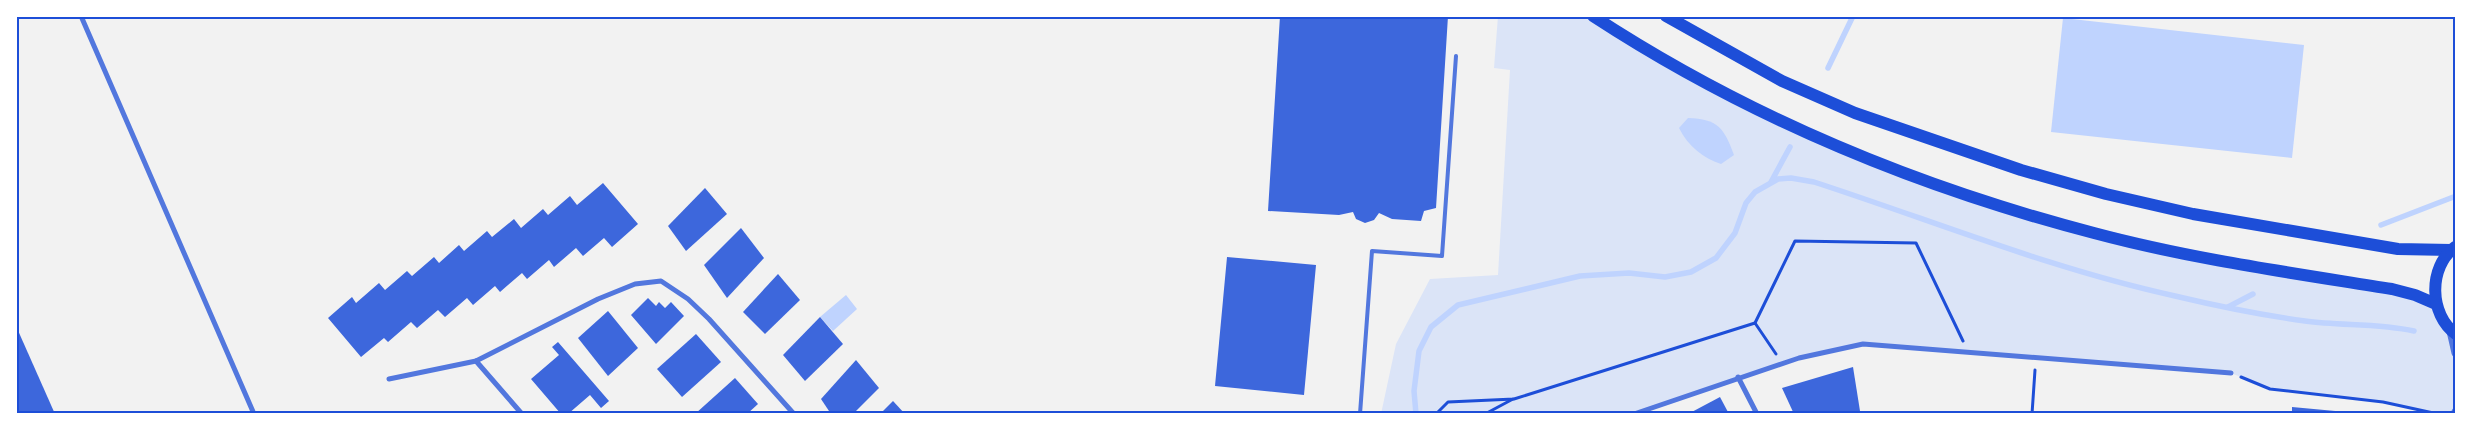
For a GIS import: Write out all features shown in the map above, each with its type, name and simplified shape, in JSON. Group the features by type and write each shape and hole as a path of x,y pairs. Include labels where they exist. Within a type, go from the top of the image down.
{"main road":[{"path":"1593,16 1696,78 1764,114 1923,180 2005,208 2095,234 2162,249 2392,289 2415,295 2436,304"},
{"path":"1666,16 1782,81 1855,113 2021,170 2106,194 2193,214 2398,249 2453,248"},
{"path":"2453,248 2440,266 2435,284 2436,304 2443,321 2454,333"}],"street":[{"path":"81,16 254,414"},
{"path":"389,379 476,361 598,299 635,284 661,281 688,299 709,319 794,414"},
{"path":"2454,333 2456,353"},
{"path":"1634,414 1782,363 1863,344 2231,373"},
{"path":"476,361 522,414"},
{"path":"1738,377 1757,414"}],"lane":[{"path":"1360,414 1372,251 1442,256 1456,56"}],"path":[{"path":"1485,414 1514,399 1755,323 1795,241 1916,243 1969,352"},
{"path":"1755,323 1782,363"},
{"path":"2032,414 2036,357"},
{"path":"2231,373 2270,389 2383,402 2438,414"},
{"path":"1436,414 1448,402 1514,399"}],"shaded area":[{"path":"1498,16 1593,16 1764,114 2005,208 2436,304 2456,353 2456,414 2438,414 2383,402 2270,389 2231,373 1863,344 1799,358 1634,414 1381,414 1396,344 1430,279 1498,275 1510,70 1494,68"}],"water":[{"path":"2063,18 2304,45 2292,158 2051,132"},
{"path":"1688,118 1706,120 1719,127 1727,138 1734,155 1721,164 1697,150 1679,128"},
{"path":"846,295 857,309 833,331 820,317"}],"building":[{"path":"1280,16 1448,16 1436,208 1424,211 1421,221 1392,219 1379,213 1374,220 1365,223 1356,219 1353,212 1339,215 1268,211"},
{"path":"603,183 638,224 612,247 604,238 583,256 576,248 554,267 549,260 527,279 522,273 500,292 495,286 473,305 467,298 445,317 438,310 417,328 411,322 388,342 384,338 361,357 328,318 352,297 356,303 379,283 385,290 407,271 412,276 434,257 439,263 459,245 464,251 487,231 492,237 514,219 521,228 543,209 548,215 570,196 577,205"},
{"path":"705,188 727,214 686,251 668,226"},
{"path":"741,228 764,258 727,298 704,265"},
{"path":"1227,257 1316,265 1304,395 1215,386"},
{"path":"778,274 800,300 765,334 743,312"},
{"path":"648,298 656,306 659,302 665,308 671,302 684,316 656,344 631,315"},
{"path":"608,311 638,348 608,376 578,338"},
{"path":"820,317 843,344 805,381 783,355"},
{"path":"16,326 55,414 16,414"},
{"path":"696,334 721,362 682,397 657,369"},
{"path":"558,342 609,401 601,408 590,395 568,414 561,414 531,379 559,355 552,347"},
{"path":"856,360 879,388 853,414 831,414 821,399"},
{"path":"1853,367 1860,411 1852,414 1794,414 1782,388"},
{"path":"735,378 758,404 747,414 695,414"},
{"path":"1720,397 1729,414 1688,414"},
{"path":"893,401 905,414 880,414"},
{"path":"2292,407 2346,412 2346,414 2292,414"}],"waterway":[{"path":"1828,68 1853,16"},
{"path":"1771,182 1790,147"},
{"path":"1416,414 1414,391 1419,351 1431,327 1458,305 1580,276 1629,273 1665,277 1691,272 1716,258 1735,233 1746,203 1755,192 1778,179 1791,178 1814,182 2038,258 2129,285 2175,296 2289,319 2319,323 2400,328 2414,331"},
{"path":"2381,225 2456,196"},
{"path":"2228,307 2253,294"}]}
